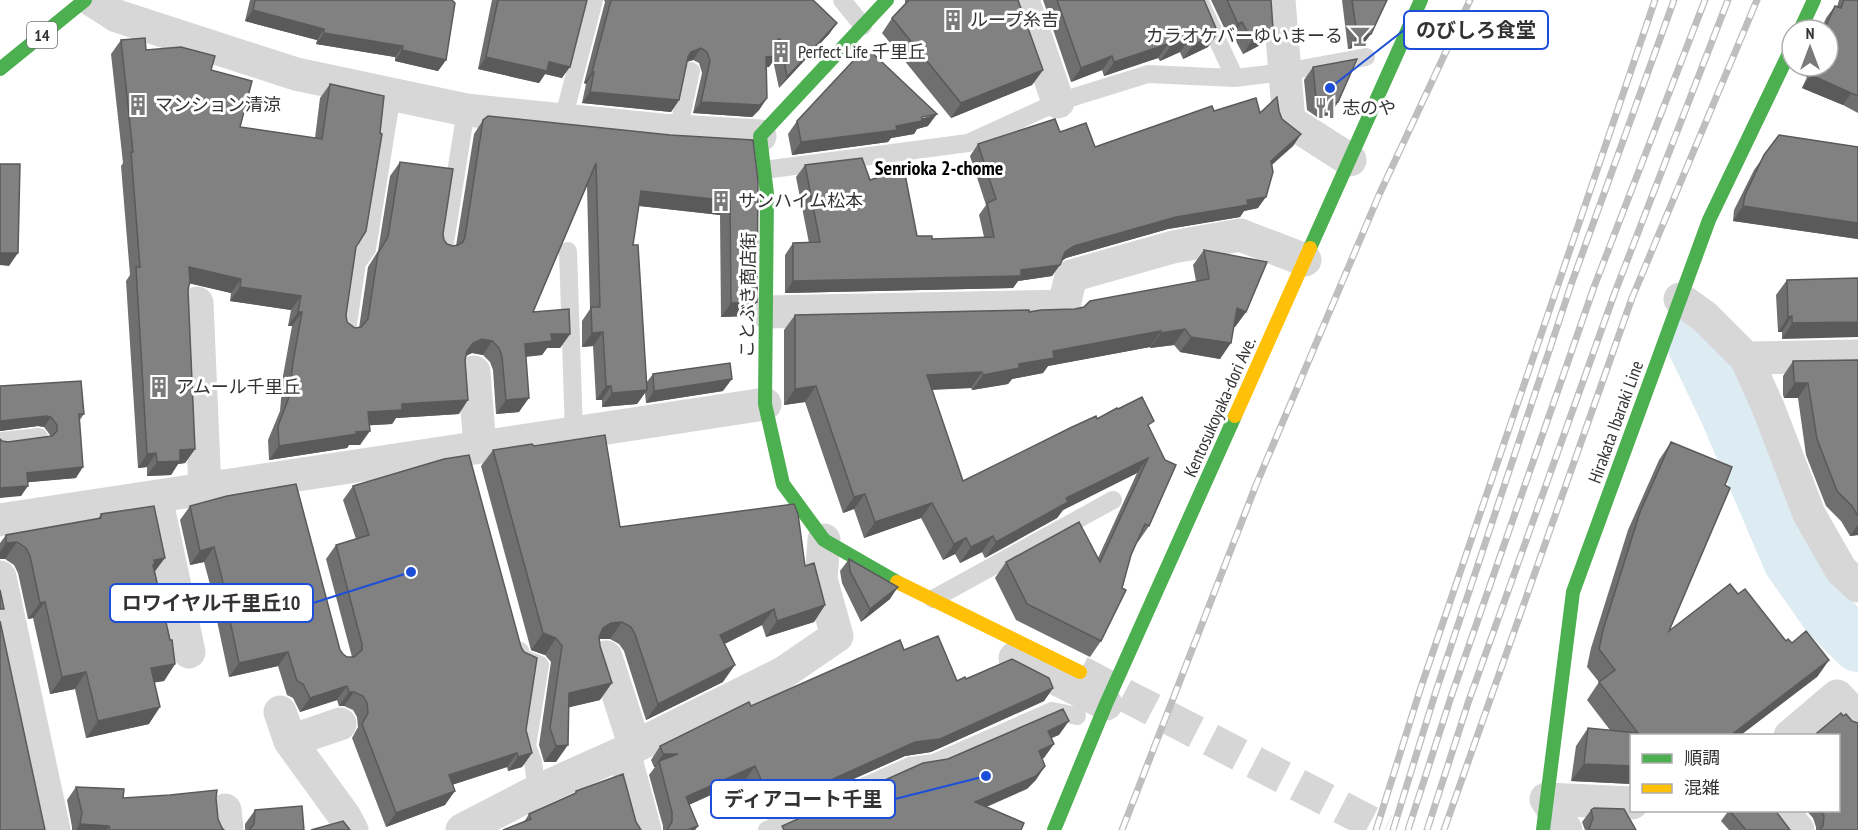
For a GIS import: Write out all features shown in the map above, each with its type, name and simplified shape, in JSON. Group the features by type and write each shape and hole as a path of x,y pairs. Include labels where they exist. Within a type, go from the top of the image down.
{"street":[{"name":"14","path":"0,69 85,0"},
{"path":"92,0 117,16 296,74 466,110 678,131 760,136 887,0"},
{"path":"1023,0 1058,102"},
{"path":"1279,0 1289,121 1350,160"},
{"name":"Kentosukoyaka-dori Ave.","path":"1054,830 1091,710 1305,260 1421,0"},
{"path":"1806,18 1814,0"},
{"name":"Hirakata Ibaraki Line","path":"1544,815 1574,592 1709,220 1780,71"},
{"name":"ことぶき商店街","path":"760,136 767,194 765,404 783,484 824,540 899,583 1080,672"},
{"path":"766,312 1064,306 1071,276 1173,247 1240,235 1305,260"},
{"path":"1680,299 1705,317 1746,358 1768,406 1809,514 1841,570 1858,586"},
{"path":"197,303 206,490"},
{"path":"1746,358 1858,356"},
{"path":"472,456 474,372"},
{"path":"0,520 206,490 294,482 472,456 574,433 765,404"},
{"path":"156,497 189,652"},
{"path":"462,830 537,791 783,674 837,636 821,579 824,540"},
{"path":"0,577 54,830"},
{"path":"899,583 935,616 1091,710"},
{"path":"606,657 629,749 645,830"},
{"path":"1791,734 1837,696 1858,718"},
{"path":"340,724 285,726 352,830"},
{"path":"1544,815 1630,803"},
{"path":"1784,812 1798,830"},
{"path":"1544,815 1566,830"}],"lane":[{"path":"563,120 594,0"},
{"path":"842,0 863,26"},
{"path":"1199,0 1235,78"},
{"path":"764,170 968,143 1058,102 1148,74 1235,78 1285,72 1366,57"},
{"path":"678,131 691,71"},
{"path":"347,331 357,262 367,249 392,94"},
{"path":"444,249 466,110"},
{"path":"568,251 574,433"},
{"path":"0,441 39,437"},
{"path":"933,599 1113,500"},
{"path":"516,636 522,658 540,665 527,746 533,762 537,791"},
{"path":"767,830 910,766 934,763 1052,711 1091,710"}],"building":[{"path":"255,0 452,0 455,3 446,60 402,50 403,46 324,33 324,29 253,10"},
{"path":"498,0 587,0 570,67 549,62 547,71 486,57"},
{"path":"611,0 813,0 837,23 787,77 780,39 778,39 777,56 766,57 767,98 760,105 701,102 710,61 707,52 701,48 691,52 688,57 679,100 590,92 594,72 592,72"},
{"path":"909,0 1018,0 1043,70 961,103 892,18"},
{"path":"1057,0 1204,0 1218,33 1193,45 1190,38 1170,47 1168,44 1114,62 1112,56 1081,68"},
{"path":"1227,0 1271,0 1273,29 1252,40 1242,22 1238,24"},
{"path":"1352,0 1387,0 1371,34 1357,36"},
{"path":"1844,0 1858,0 1858,96 1818,78 1840,78 1840,18 1830,18 1835,6 1841,8"},
{"path":"145,38 146,50 181,47 215,56 211,70 252,81 240,127 322,139 330,84 384,96 380,133 382,134 366,231 356,247 346,315 347,322 355,328 361,327 368,319 378,253 388,237 400,162 453,169 443,234 447,244 458,245 465,237 483,120 488,116 670,135 753,140 758,181 757,302 731,303 730,201 641,191 633,245 638,245 647,390 612,393 611,386 606,386 603,332 592,333 591,307 600,307 596,163 533,312 569,309 570,334 551,334 552,341 525,344 529,398 506,400 499,348 492,341 482,339 473,343 467,351 465,360 468,400 402,404 402,410 368,412 370,431 279,446 278,426 289,397 302,312 298,312 301,296 240,287 241,279 189,267 195,449 180,450 180,461 157,462 156,453 147,454 136,267 140,267 131,152 133,152 121,40"},
{"path":"866,47 937,114 922,117 922,121 896,126 897,130 801,142 797,121"},
{"path":"1357,59 1338,102 1326,104 1316,98 1313,67"},
{"path":"1277,97 1282,119 1301,134 1271,161 1273,172 1266,197 1247,200 1248,205 1176,217 1074,246 1065,252 1060,265 1021,270 1021,276 793,281 793,243 820,242 805,165 862,158 870,180 904,169 917,236 932,236 932,239 994,237 987,203 996,199 978,144 1055,119 1060,132 1086,123 1095,147 1212,106 1214,111 1256,98 1260,113"},
{"path":"1779,135 1858,147 1858,223 1743,206 1745,195 1764,155"},
{"path":"0,164 20,164 18,253 0,253"},
{"path":"1204,250 1267,262 1246,312 1237,308 1231,343 1191,337 1185,329 1161,333 1161,331 1053,351 1054,358 1019,364 1019,368 983,375 982,372 927,375 963,481 1070,428 1096,416 1097,419 1142,397 1154,421 1148,425 1165,460 1176,465 1149,526 1145,524 1131,555 1122,588 1126,590 1101,641 1027,604 1006,562 1079,522 1100,562 1148,458 1066,498 1068,502 996,542 993,536 971,547 966,538 954,544 932,503 875,522 865,494 854,497 816,386 795,389 795,315 1029,310 1029,312 1075,309 1084,307 1090,301 1209,279"},
{"path":"1858,278 1858,322 1792,323 1792,316 1788,317 1787,280"},
{"path":"1858,360 1858,516 1852,506 1837,491 1817,439 1808,383 1795,383 1793,361"},
{"path":"730,363 732,379 654,391 653,374"},
{"path":"81,381 84,414 79,414 83,467 27,473 28,486 0,488 0,439 8,442 52,436 57,431 57,425 51,417 46,416 1,421 0,423 0,386"},
{"path":"605,435 620,527 794,504 798,514 805,566 814,563 825,605 777,621 774,609 720,635 735,665 658,704 631,627 622,622 611,623 603,628 599,637 612,683 569,693 568,745 556,746 550,728 562,646 556,638 543,633 493,450"},
{"path":"1671,442 1732,467 1725,485 1730,488 1669,631 1730,584 1738,594 1745,589 1786,641 1788,639 1792,643 1806,631 1829,660 1732,734 1630,734 1630,766 1584,764 1588,728 1638,733 1599,682 1615,670 1599,649 1640,512"},
{"path":"469,455 521,647 524,652 537,658 526,730 532,753 518,757 517,753 449,775 455,791 396,813 362,724 368,713 367,703 363,696 349,692 347,686 310,698 303,684 297,681 288,652 239,663 227,607 229,606 214,547 200,551 190,506 227,496 296,484 340,650 347,657 354,657 362,650 362,644 336,545 369,535 353,486 444,459"},
{"path":"154,506 165,558 154,560 155,565 153,565 170,640 172,640 175,664 151,668 160,707 98,721 86,672 62,677 45,602 40,603 30,556 26,548 17,542 6,543 6,535 101,518 101,514"},
{"path":"849,559 898,587 870,609 850,571"},
{"path":"0,590 4,609 0,609"},
{"path":"0,621 45,830 0,830"},
{"path":"938,636 957,681 1012,659 1049,678 1053,688 940,739 915,742 773,806 755,766 686,797 698,826 687,830 667,830 672,822 672,812 659,761 678,754 663,754 660,746 749,702 751,706 900,640 904,650"},
{"path":"1063,709 1069,721 1048,731 1054,744 1039,751 1045,766 1036,776 975,802 1024,823 1021,830 784,830 782,826 923,763 948,759"},
{"path":"1841,713 1858,723 1858,830 1820,830 1823,826 1822,812 1840,812 1840,734 1817,733"},
{"path":"623,774 636,822 641,830 503,830 531,819 529,814 576,791"},
{"path":"76,787 124,789 123,798 217,790 218,819 224,830 110,830 109,826 80,824 82,813"},
{"path":"302,806 304,830 249,830 254,824 255,810"},
{"path":"1594,808 1624,809 1636,830 1590,830 1593,818 1591,810"},
{"path":"1731,812 1776,812 1790,830 1746,830"},
{"path":"343,821 350,830 311,830"}],"waterway":[{"path":"1691,338 1726,411 1790,561 1828,615 1858,645"}],"tunnel":[{"path":"1080,672 1385,830"}],"railway":[{"path":"1122,830 1256,485 1379,195 1470,0"},
{"path":"1376,830 1421,687 1655,0"},
{"path":"1393,830 1436,691 1572,282 1674,0"},
{"path":"1408,830 1451,697 1594,287 1705,0"},
{"path":"1427,830 1468,703 1615,292 1728,0"},
{"path":"1444,830 1632,298 1757,0"}],"traffic: fast":[{"path":"0,69 85,0"},
{"path":"887,0 760,136 767,194 765,404 783,484 824,540 897,582"},
{"path":"1310,248 1421,0"},
{"path":"1806,18 1814,0"},
{"path":"1543,830 1573,592 1709,220 1780,72"},
{"path":"1054,830 1106,704 1235,416"}],"traffic: slow":[{"path":"1235,416 1310,248"},
{"path":"897,582 1080,672"}],"place":[{"name":"ループ糸吉","path":"953,20"},
{"name":"カラオケバーゆいまーる","path":"1360,36"},
{"name":"Perfect Life 千里丘","path":"781,52"},
{"name":"のびしろ食堂","path":"1330,88"},
{"name":"マンション清涼","path":"138,105"},
{"name":"志のや","path":"1325,108"},
{"name":"サンハイム松本","path":"721,201"},
{"name":"アムール千里丘","path":"159,387"},
{"name":"ロワイヤル千里丘10","path":"411,572"},
{"name":"ディアコート千里","path":"986,776"}],"district":[{"name":"Senrioka 2-chome","path":"939,168"}]}
